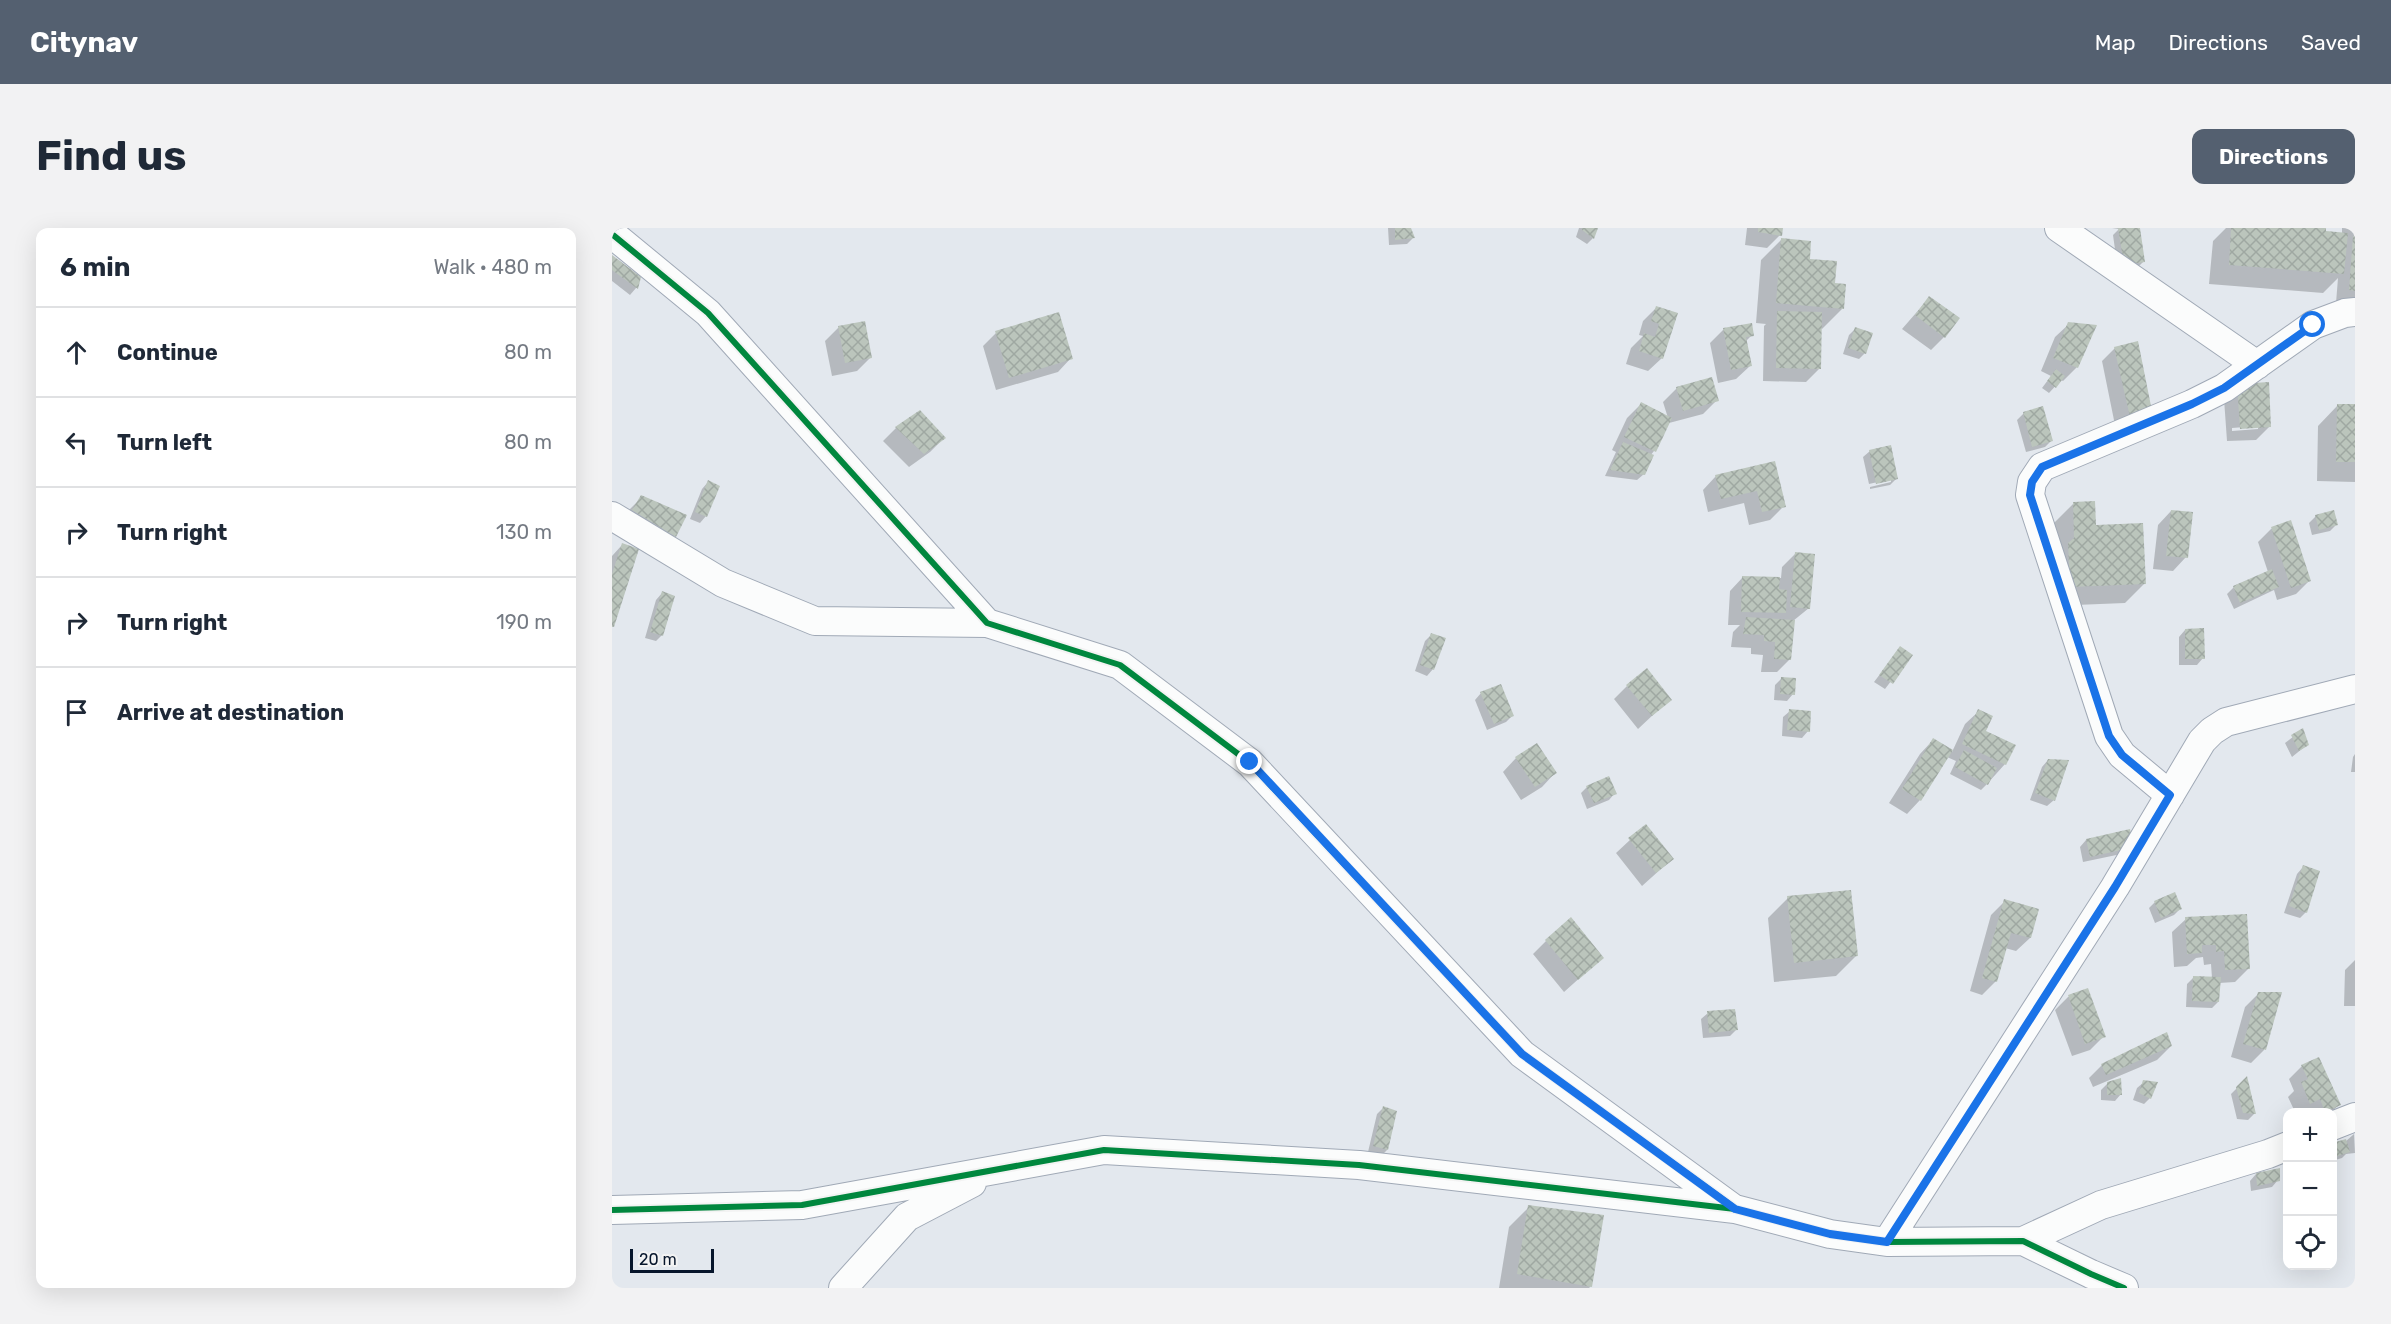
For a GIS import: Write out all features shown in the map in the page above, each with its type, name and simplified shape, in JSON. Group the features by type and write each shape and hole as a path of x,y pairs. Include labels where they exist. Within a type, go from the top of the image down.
{"street":[{"path":"2059,228 2257,364"},
{"path":"612,234 708,312 987,623"},
{"path":"2170,795 2122,755 2109,736 2030,495 2032,482 2042,467 2192,404 2224,388 2313,325 2345,313 2355,312"},
{"path":"612,516 723,583 815,621 987,623 1120,665 1250,762 1522,1054 1735,1209"},
{"path":"1887,1242 2115,887 2202,741 2226,722 2355,689"},
{"path":"2337,1124 2355,1117"},
{"path":"612,1210 802,1205 1104,1150 1116,1150 1359,1165 1735,1209 1830,1234 1887,1242 2023,1241 2101,1205 2283,1148"},
{"path":"843,1288 907,1218 995,1170"},
{"path":"2023,1241 2124,1288"}],"building":[{"path":"1395,228 1411,228 1415,238 1395,240"},
{"path":"1582,228 1598,228 1594,239 1582,230"},
{"path":"1758,228 1783,228 1782,236 1758,232"},
{"path":"2118,228 2140,228 2145,262 2124,265"},
{"path":"2231,228 2326,228 2326,231 2348,233 2344,274 2229,265"},
{"path":"2353,236 2355,236 2355,291 2349,290"},
{"path":"1781,238 1811,241 1810,259 1837,261 1835,283 1846,284 1844,309 1776,303"},
{"path":"612,255 641,277 638,289 612,270"},
{"path":"1929,296 1960,318 1945,338 1915,315"},
{"path":"1656,306 1678,313 1663,359 1639,351 1644,333 1655,337 1659,324 1651,321"},
{"path":"1777,311 1822,312 1821,369 1776,368"},
{"path":"1059,312 1073,359 1009,378 995,331"},
{"path":"865,321 872,358 845,363 838,326"},
{"path":"2068,322 2097,325 2078,368 2053,358"},
{"path":"1752,323 1754,336 1746,337 1752,366 1731,370 1723,328"},
{"path":"1855,327 1873,333 1866,354 1848,348"},
{"path":"2138,341 2152,411 2130,417 2114,347"},
{"path":"2056,369 2065,376 2056,388 2047,381"},
{"path":"1712,377 1719,401 1683,411 1676,387"},
{"path":"2269,382 2271,427 2240,429 2237,384"},
{"path":"1641,402 1672,418 1656,452 1624,437"},
{"path":"2337,404 2355,404 2355,462 2336,462"},
{"path":"2043,406 2053,441 2032,447 2023,412"},
{"path":"920,410 946,438 924,454 895,427"},
{"path":"1623,442 1654,455 1645,475 1610,470"},
{"path":"1891,445 1898,479 1876,484 1869,450"},
{"path":"1775,461 1786,507 1762,512 1757,491 1721,499 1715,475"},
{"path":"708,480 720,486 707,517 695,512"},
{"path":"641,495 687,515 676,537 632,510"},
{"path":"2095,501 2096,525 2143,523 2146,584 2070,587 2068,543 2074,538 2073,502"},
{"path":"2171,510 2193,512 2188,558 2166,556"},
{"path":"2334,510 2338,525 2319,530 2315,515"},
{"path":"2291,520 2311,581 2291,588 2271,527"},
{"path":"622,543 639,549 614,627 612,627 612,574"},
{"path":"1795,552 1815,554 1810,609 1790,607"},
{"path":"2272,569 2279,587 2240,603 2233,586"},
{"path":"1742,576 1780,577 1779,589 1787,590 1786,613 1741,612"},
{"path":"662,591 675,596 663,636 650,632"},
{"path":"1746,617 1795,620 1791,660 1774,659 1775,642 1764,641 1764,635 1743,634"},
{"path":"2204,628 2205,659 2185,659 2185,629"},
{"path":"1431,633 1446,638 1434,670 1420,665"},
{"path":"1900,646 1913,655 1893,684 1879,675"},
{"path":"1647,668 1672,700 1652,716 1626,685"},
{"path":"1781,677 1796,678 1795,695 1780,694"},
{"path":"1501,684 1514,716 1494,724 1480,692"},
{"path":"1789,709 1811,711 1810,732 1787,730"},
{"path":"1978,709 1993,716 1986,731 2016,745 2006,765 1962,744"},
{"path":"2303,728 2309,745 2299,751 2291,735"},
{"path":"1933,738 1953,750 1921,801 1902,789"},
{"path":"1537,743 1557,773 1535,787 1515,757"},
{"path":"1964,750 1997,768 1988,785 1955,767"},
{"path":"2048,759 2069,760 2055,801 2035,793"},
{"path":"1609,776 1617,794 1594,803 1586,786"},
{"path":"1646,824 1674,859 1656,873 1628,838"},
{"path":"2130,829 2134,847 2090,857 2086,839"},
{"path":"2303,865 2320,871 2307,913 2289,906"},
{"path":"1851,890 1858,956 1794,963 1787,896"},
{"path":"2175,892 2182,909 2161,918 2154,901"},
{"path":"2004,899 2039,909 2031,938 2011,933 1997,982 1982,978"},
{"path":"2247,914 2250,969 2225,970 2224,951 2216,952 2216,945 2202,945 2202,953 2187,954 2185,917"},
{"path":"1571,917 1604,958 1578,980 1545,940"},
{"path":"2193,976 2221,977 2219,1002 2192,1001"},
{"path":"2088,988 2106,1037 2085,1044 2068,995"},
{"path":"2258,992 2282,992 2266,1050 2243,1044"},
{"path":"1735,1009 1738,1030 1709,1033 1707,1011"},
{"path":"2167,1032 2172,1046 2106,1075 2101,1064"},
{"path":"2319,1057 2341,1105 2334,1108 2323,1108 2320,1099 2310,1104 2301,1082 2308,1079 2301,1065"},
{"path":"2247,1076 2256,1114 2243,1113 2236,1087"},
{"path":"2121,1078 2122,1095 2107,1095 2107,1082"},
{"path":"2143,1080 2158,1082 2151,1099 2139,1093"},
{"path":"1383,1106 1397,1111 1388,1150 1373,1146"},
{"path":"2346,1139 2350,1152 2337,1156 2337,1142"},
{"path":"2280,1168 2280,1181 2257,1186 2256,1173"},
{"path":"1528,1205 1604,1215 1592,1287 1517,1274"}],"cycle path":[{"path":"612,234 708,313 987,623 1120,665 1250,763 1522,1054 1733,1207"},
{"path":"612,1210 802,1205 1104,1150 1359,1165 1735,1209 1830,1234 1887,1242 2023,1241 2124,1288"}],"route":[{"path":"1250,762 1522,1054 1735,1209 1830,1234 1887,1242 2115,887 2170,795 2122,755 2109,736 2030,495 2032,482 2042,467 2192,404 2224,388 2313,325"}]}
